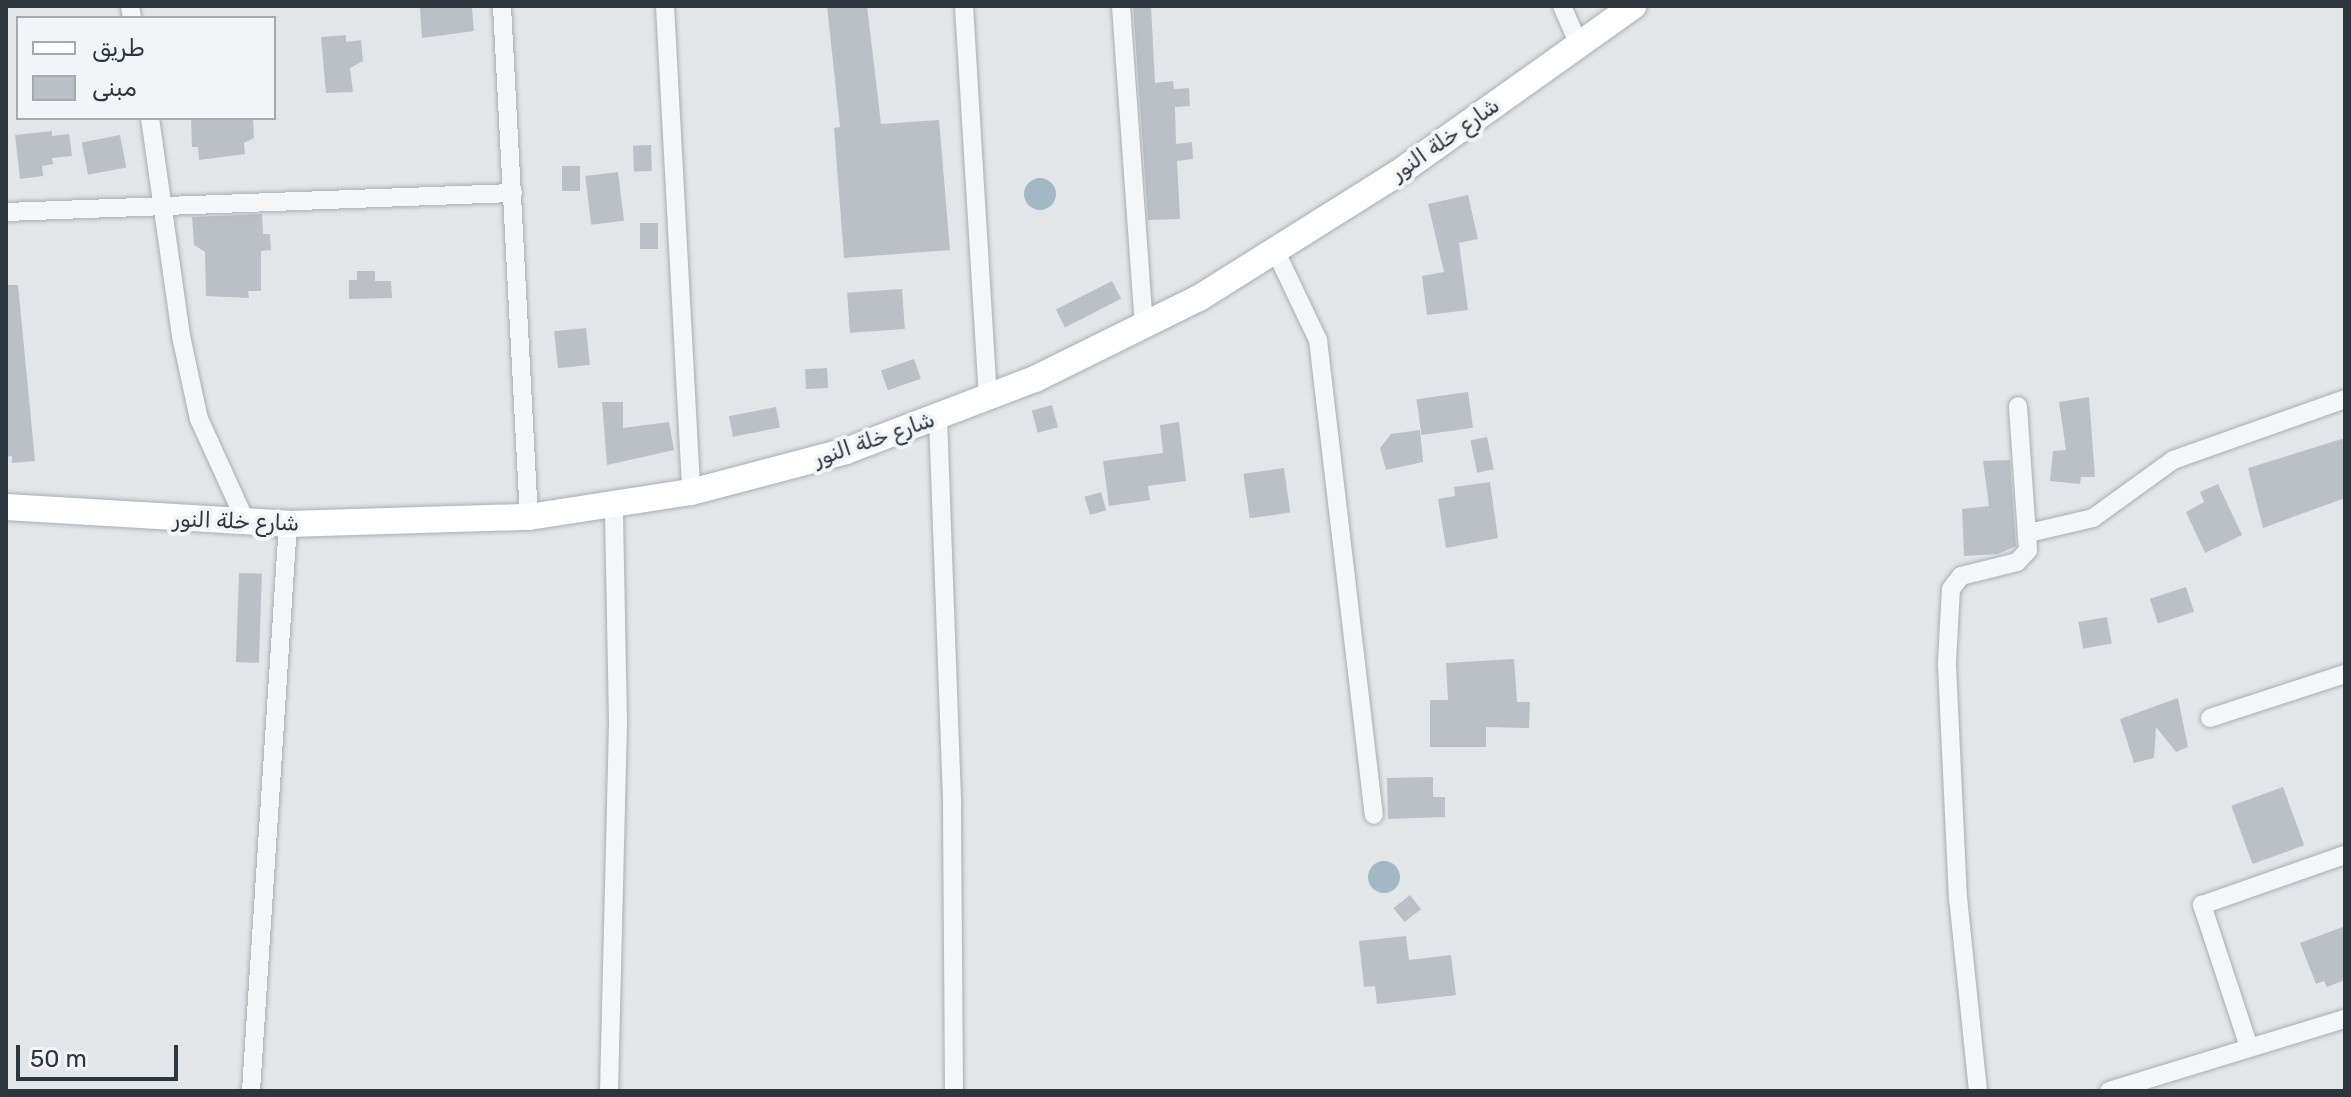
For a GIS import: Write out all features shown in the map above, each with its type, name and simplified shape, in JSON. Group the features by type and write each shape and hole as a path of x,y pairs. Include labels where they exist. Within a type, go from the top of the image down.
{"street":[{"path":"502,6 529,517"},
{"path":"665,6 691,492"},
{"path":"964,6 988,398"},
{"path":"1121,6 1144,327"},
{"path":"1562,6 1579,45"},
{"name":"شارع خلة النور","path":"6,507 288,524 529,517 691,492 772,473 938,418 1144,327 1276,252 1633,6"},
{"path":"150,120 165,204 181,336 199,419 246,522"},
{"path":"6,212 513,193"},
{"path":"1276,252 1318,340 1374,815"},
{"path":"2029,533 2093,518 2173,460 2345,399"},
{"path":"1978,1091 1958,899 1947,662 1951,589 1961,576 2017,562 2028,550 2018,406"},
{"path":"938,418 952,807 954,1091"},
{"path":"609,1091 618,722 614,505"},
{"path":"251,1091 288,524"},
{"path":"2210,718 2345,674"},
{"path":"2249,1047 2202,905 2345,855"},
{"path":"2109,1091 2345,1019"}],"water":[{"path":"1040,178 1052,182 1056,194 1052,206 1040,210 1028,206 1024,194 1028,182"},
{"path":"1384,861 1395,866 1400,877 1395,888 1384,893 1373,888 1368,877 1373,866"}],"building":[{"path":"420,6 472,8 474,31 422,38"},
{"path":"827,6 867,6 881,124 939,120 950,250 844,258 834,128 840,127"},
{"path":"1133,6 1151,6 1155,83 1173,81 1174,89 1189,88 1190,106 1175,107 1176,144 1192,142 1193,159 1177,161 1180,219 1148,220"},
{"path":"346,35 346,42 361,40 363,61 350,68 353,92 326,93 321,37"},
{"path":"191,120 253,120 254,138 244,143 245,154 199,160 198,147 192,147"},
{"path":"52,131 52,136 69,134 72,156 52,158 53,164 42,166 43,176 20,179 15,135"},
{"path":"120,135 126,167 88,175 82,142"},
{"path":"651,145 652,171 634,172 633,146"},
{"path":"562,166 580,166 580,191 562,191"},
{"path":"618,172 624,221 591,225 585,176"},
{"path":"1468,195 1478,239 1459,243 1468,310 1427,315 1422,276 1444,272 1428,204"},
{"path":"262,214 263,234 270,234 271,250 261,251 261,291 248,291 249,298 206,296 205,252 194,245 192,217"},
{"path":"640,223 658,223 658,249 640,249"},
{"path":"357,271 375,271 375,281 391,281 392,298 349,299 349,280 357,280"},
{"path":"1112,281 1121,299 1065,327 1056,310"},
{"path":"6,285 18,285 35,461 12,463 12,456 6,457"},
{"path":"902,289 905,329 850,333 847,293"},
{"path":"586,328 590,365 558,368 554,331"},
{"path":"914,359 921,379 888,390 881,370"},
{"path":"827,368 828,388 806,389 805,369"},
{"path":"1468,392 1473,428 1422,435 1417,399"},
{"path":"2089,397 2095,477 2081,477 2080,484 2050,481 2053,451 2066,450 2059,402"},
{"path":"602,402 623,402 623,428 669,422 674,450 607,465"},
{"path":"1052,405 1058,427 1038,433 1032,410"},
{"path":"776,407 780,428 733,437 729,416"},
{"path":"1179,422 1186,481 1148,486 1150,500 1109,506 1103,461 1163,453 1160,425"},
{"path":"1420,430 1423,462 1386,470 1380,448 1391,434"},
{"path":"1487,437 1494,469 1477,473 1470,441"},
{"path":"2345,438 2345,498 2263,528 2248,468"},
{"path":"2010,460 2016,546 1998,554 1964,556 1962,509 1989,506 1983,461"},
{"path":"1284,468 1290,513 1250,518 1243,474"},
{"path":"1490,482 1498,538 1446,548 1438,499 1455,496 1454,487"},
{"path":"2218,484 2242,535 2205,553 2186,512 2204,502 2200,492"},
{"path":"1101,492 1106,510 1090,515 1085,497"},
{"path":"239,573 262,574 259,663 236,662"},
{"path":"2186,587 2194,612 2158,623 2150,599"},
{"path":"2107,617 2112,644 2083,649 2078,622"},
{"path":"1514,659 1517,702 1530,702 1529,728 1486,727 1486,747 1430,747 1430,700 1448,700 1446,663"},
{"path":"2178,698 2188,747 2176,752 2156,727 2154,758 2134,763 2120,719"},
{"path":"1433,777 1433,797 1445,797 1445,817 1388,819 1387,778"},
{"path":"2283,787 2304,845 2253,864 2231,806"},
{"path":"1410,895 1421,909 1405,922 1393,908"},
{"path":"2345,926 2345,980 2327,987 2324,981 2316,984 2300,943"},
{"path":"1406,936 1409,960 1451,955 1456,995 1377,1004 1375,986 1364,987 1359,941"}]}
